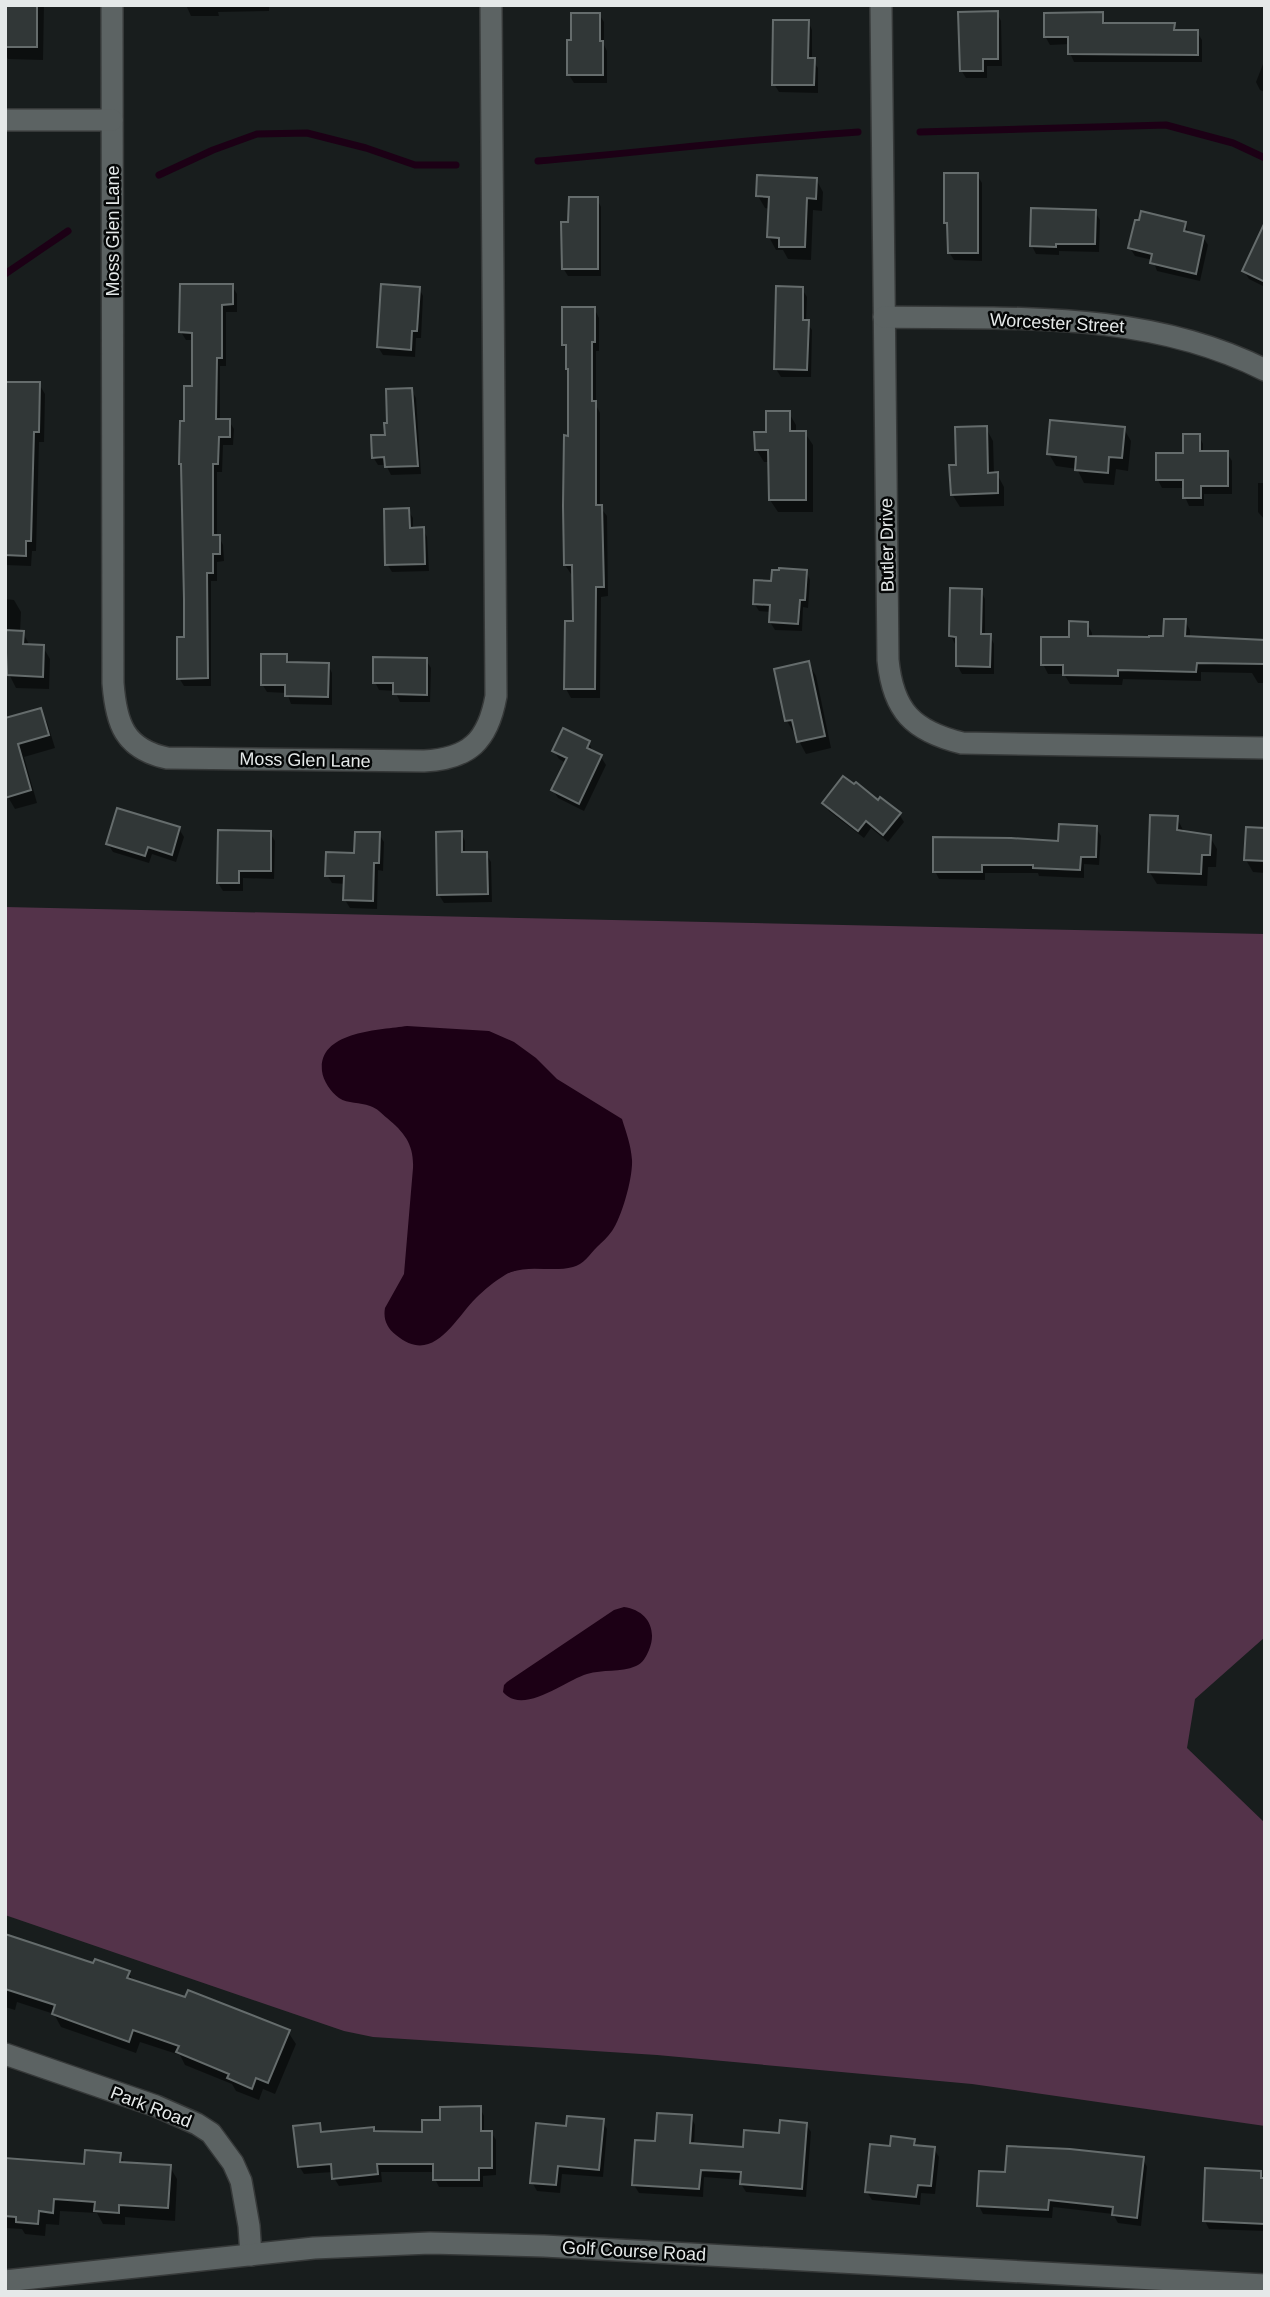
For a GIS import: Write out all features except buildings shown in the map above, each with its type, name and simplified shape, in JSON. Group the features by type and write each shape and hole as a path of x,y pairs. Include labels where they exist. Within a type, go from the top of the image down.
{"street":[{"name":"Moss Glen Lane","path":"112,5 113,683 119,723 137,747 167,758 424,761 456,757 467,751 491,720 496,696 491,5"},
{"name":"Butler Drive","path":"881,5 888,660 895,697 913,722 927,732 962,743 1265,748"},
{"path":"5,120 112,120"},
{"name":"Worcester Street","path":"884,317 1060,319 1105,323 1187,340 1265,370"},
{"name":"Park Road","path":"5,2054 156,2106 211,2133 233,2163 241,2181 251,2255"},
{"name":"Golf Course Road","path":"5,2281 314,2248 376,2244 500,2244 1265,2285"}],"shaded area":[{"path":"5,907 1265,934 1265,1637 1195,1699 1187,1748 1265,1823 1265,2126 972,2084 657,2055 373,2037 344,2031 5,1915"},
{"path":"407,1026 489,1031 514,1042 536,1058 557,1079 622,1119 632,1160 629,1186 616,1225 583,1262 565,1269 530,1269 505,1275 479,1295 442,1336 432,1343 421,1345 409,1343 396,1335 385,1320 385,1308 404,1274 413,1168 410,1146 399,1129 373,1107 336,1096 322,1071 323,1058 340,1040 367,1031"},
{"path":"624,1607 644,1616 651,1628 649,1650 638,1665 624,1670 587,1674 533,1698 511,1698 503,1692 507,1682 614,1610"}],"waterway":[{"path":"920,132 1166,125 1233,143 1265,158"},
{"path":"538,161 858,132"},
{"path":"159,175 213,150 257,134 307,133 366,148 415,165 456,165"},
{"path":"5,274 68,231"}]}
